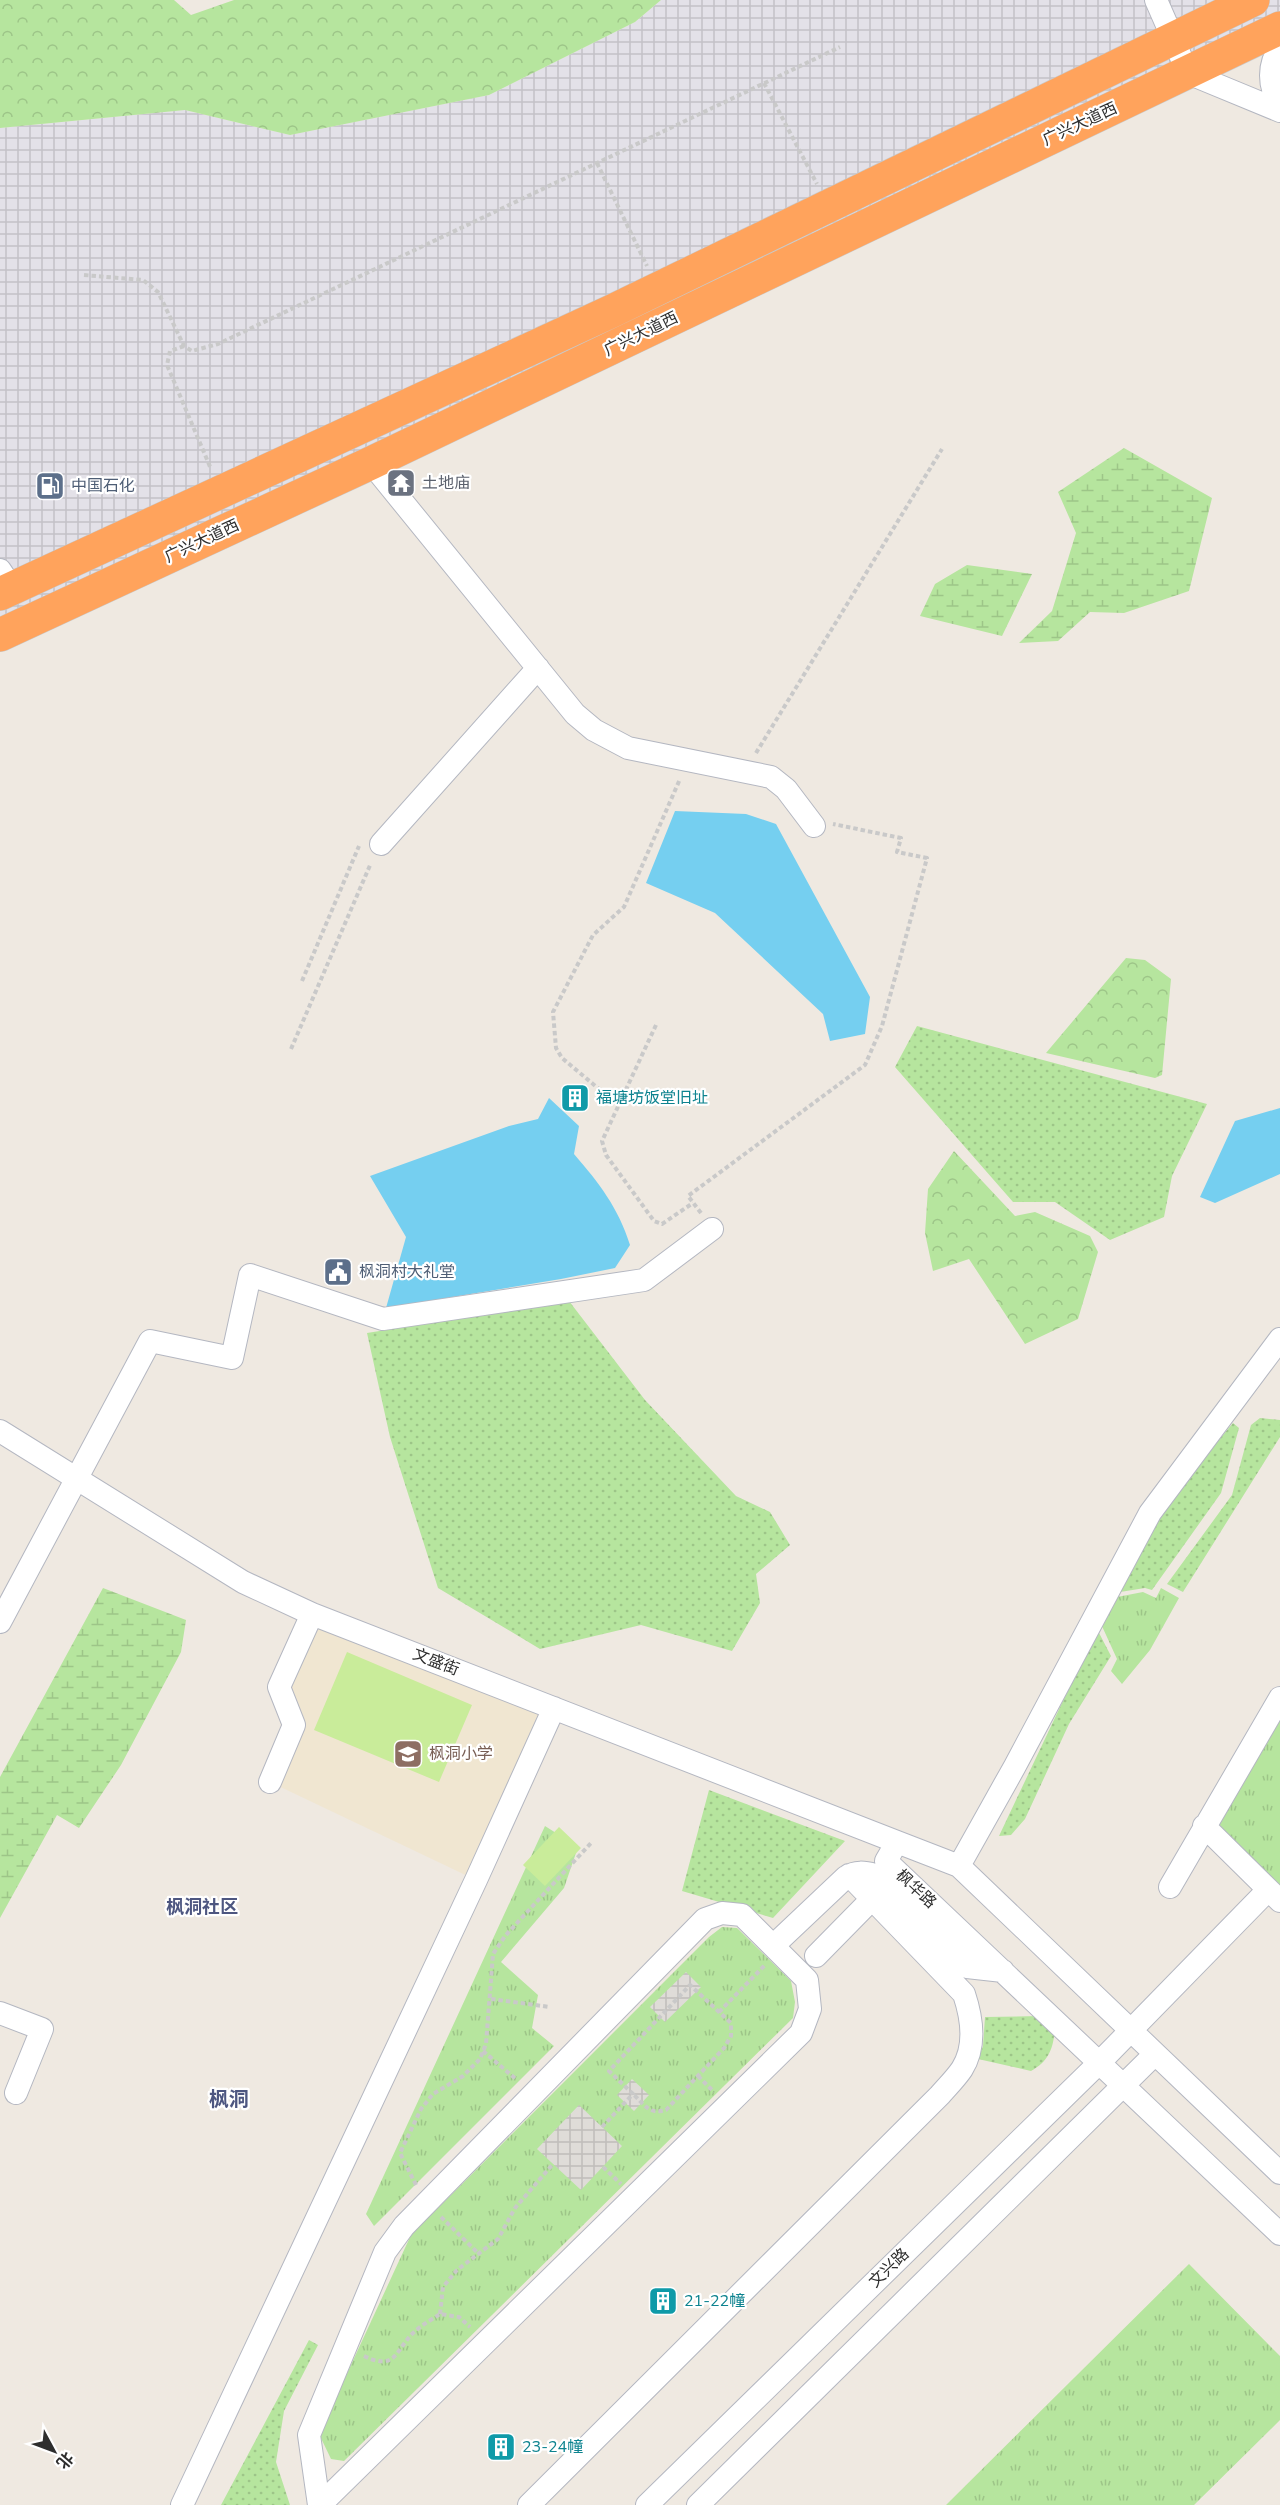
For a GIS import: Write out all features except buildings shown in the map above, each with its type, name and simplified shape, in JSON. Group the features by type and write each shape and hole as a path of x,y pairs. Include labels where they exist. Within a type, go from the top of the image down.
{"highway":[{"name":"广兴大道西","path":"4,584 221,491 657,288 1253,0"},
{"name":"广兴大道西","path":"0,635 371,463 1280,28"}],"street":[{"path":"1156,0 1188,73 1280,111"},
{"path":"1280,48 1272,66 1271,83 1280,103"},
{"path":"371,463 575,714 594,730 628,748 771,777 786,789 812,823"},
{"path":"381,844 538,668"},
{"path":"0,1623 150,1341 232,1358 250,1275 383,1318 644,1280 712,1229"},
{"path":"959,1866 1150,1513 1280,1339"},
{"name":"文盛街","path":"0,1431 243,1582 312,1614 897,1842"},
{"path":"270,1782 294,1725 279,1687 312,1614"},
{"path":"1170,1887 1280,1698"},
{"path":"182,2505 466,1902 554,1708"},
{"path":"1204,1826 1274,1895"},
{"name":"枫华路","path":"1280,2173 959,1866 897,1842 886,1861 1280,2234"},
{"path":"776,1949 849,1875 864,1872 875,1875 967,1967 1003,1971"},
{"path":"529,2505 940,2095 962,2069 971,2042 970,2013 964,1994 849,1875"},
{"name":"文兴路","path":"647,2505 1130,2030 1274,1895"},
{"path":"816,1956 872,1899"},
{"path":"722,1912 742,1915 807,1980 810,2009 801,2033 320,2505 309,2435 385,2252 404,2226 705,1918 722,1912"},
{"path":"0,2013 42,2029 16,2093"},
{"path":"698,2505 1155,2054"}],"path":[{"path":"84,275 143,280 158,292 184,346 192,351 218,344 840,47"},
{"path":"764,83 829,206"},
{"path":"597,163 657,288"},
{"path":"184,346 170,351 167,365 221,491"},
{"path":"745,772 942,449"},
{"path":"618,1105 562,1058 556,1048 554,1012 593,935 624,907 680,778 685,760"},
{"path":"712,1229 688,1196 865,1065 882,1026 927,858 897,852 901,838 812,823"},
{"path":"291,1049 381,844 365,830 302,981"},
{"path":"656,1025 602,1141 606,1155 654,1221 662,1224 693,1203"},
{"path":"479,2254 427,2202 400,2153 421,2109 434,2094 463,2076 480,2059 486,2044 493,1954 592,1842"},
{"path":"719,2012 776,1949"},
{"path":"690,1985 731,2023 731,2036 724,2048 666,2110 656,2113 651,2111 633,2094 609,2071 690,1985"},
{"path":"491,1999 550,2007"},
{"path":"483,2051 533,2094"},
{"path":"602,2127 633,2094"},
{"path":"440,2314 443,2287 458,2270 498,2239 515,2208 553,2164"},
{"path":"346,2347 377,2363 388,2361 397,2355 413,2332 440,2314 459,2317 487,2342"}],"shaded area":[{"path":"661,0 1280,0 1280,28 0,635 0,128 185,110 290,135 489,95 635,22"},
{"name":"枫洞小学","path":"312,1614 554,1708 476,1880 270,1782 294,1725 279,1687"},
{"path":"686,1972 701,1987 665,2022 650,2007"},
{"path":"632,2079 649,2095 634,2111 617,2095"},
{"path":"579,2105 622,2146 581,2190 537,2149"}],"green space":[{"path":"0,0 174,0 191,15 234,0 661,0 635,22 489,95 290,135 185,110 0,128"},
{"path":"1124,448 1212,498 1189,591 1124,613 1090,612 1058,641 1019,643 1052,611 1076,533 1058,492"},
{"path":"967,565 1032,574 1002,636 920,616 935,584"},
{"path":"1126,958 1145,960 1171,979 1162,1075 1155,1078 1046,1053"},
{"path":"917,1026 1207,1104 1172,1176 1164,1217 1110,1240 1055,1202 1013,1202 895,1067"},
{"path":"954,1151 1015,1216 1035,1212 1090,1236 1098,1252 1078,1319 1025,1344 969,1259 933,1271 925,1233 928,1189"},
{"path":"569,1301 645,1400 736,1496 770,1512 790,1545 756,1574 760,1603 732,1651 641,1625 540,1649 438,1588 390,1437 367,1333"},
{"path":"1260,1418 1280,1420 1280,1437 1183,1592 1167,1584 1232,1495 1251,1425"},
{"path":"1233,1423 1239,1428 1221,1493 1152,1590 1145,1588 1120,1592 1166,1503"},
{"path":"103,1588 186,1620 181,1652 121,1765 79,1828 57,1815 0,1918 0,1777"},
{"path":"1161,1588 1179,1598 1150,1650 1122,1684 1111,1671 1117,1659 1101,1624 1117,1597 1143,1592 1156,1598"},
{"path":"1097,1629 1111,1656 1069,1724 1025,1819 1011,1835 999,1836"},
{"path":"347,1652 472,1705 439,1782 314,1730"},
{"path":"1280,1717 1280,1891 1214,1825"},
{"path":"709,1790 845,1841 773,1918 682,1891"},
{"path":"545,1826 578,1847 564,1888 501,1962 538,1995 532,2028 554,2046 374,2226 366,2214"},
{"path":"559,1827 581,1848 545,1886 523,1865"},
{"path":"722,1927 737,1928 791,1981 795,2002 793,2018 344,2461 331,2459 319,2434 411,2235 709,1937"},
{"path":"1041,2016 1055,2029 1049,2054 1037,2067 1031,2071 978,2059 983,2046 985,2017"},
{"path":"1189,2264 1280,2356 1280,2420 1194,2505 946,2505"},
{"path":"309,2340 318,2345 284,2411 276,2462 290,2505 221,2505"}],"water":[{"path":"675,811 746,814 776,824 870,997 865,1034 830,1041 823,1014 715,913 646,883"},
{"path":"549,1098 579,1126 574,1154 607,1196 625,1231 630,1245 615,1268 386,1308 406,1237 370,1176 509,1126 538,1119"},
{"path":"1280,1108 1280,1174 1215,1203 1200,1197 1235,1121"}],"place":[{"name":"土地庙","path":"401,483"},
{"name":"中国石化","path":"50,486"},
{"name":"福塘坊饭堂旧址","path":"575,1098"},
{"name":"枫洞村大礼堂","path":"338,1272"},
{"name":"枫洞小学","path":"408,1754"},
{"name":"21-22幢","path":"663,2301"},
{"name":"23-24幢","path":"501,2447"}],"district":[{"name":"枫洞社区","path":"202,1907"},
{"name":"枫洞","path":"229,2099"}]}
